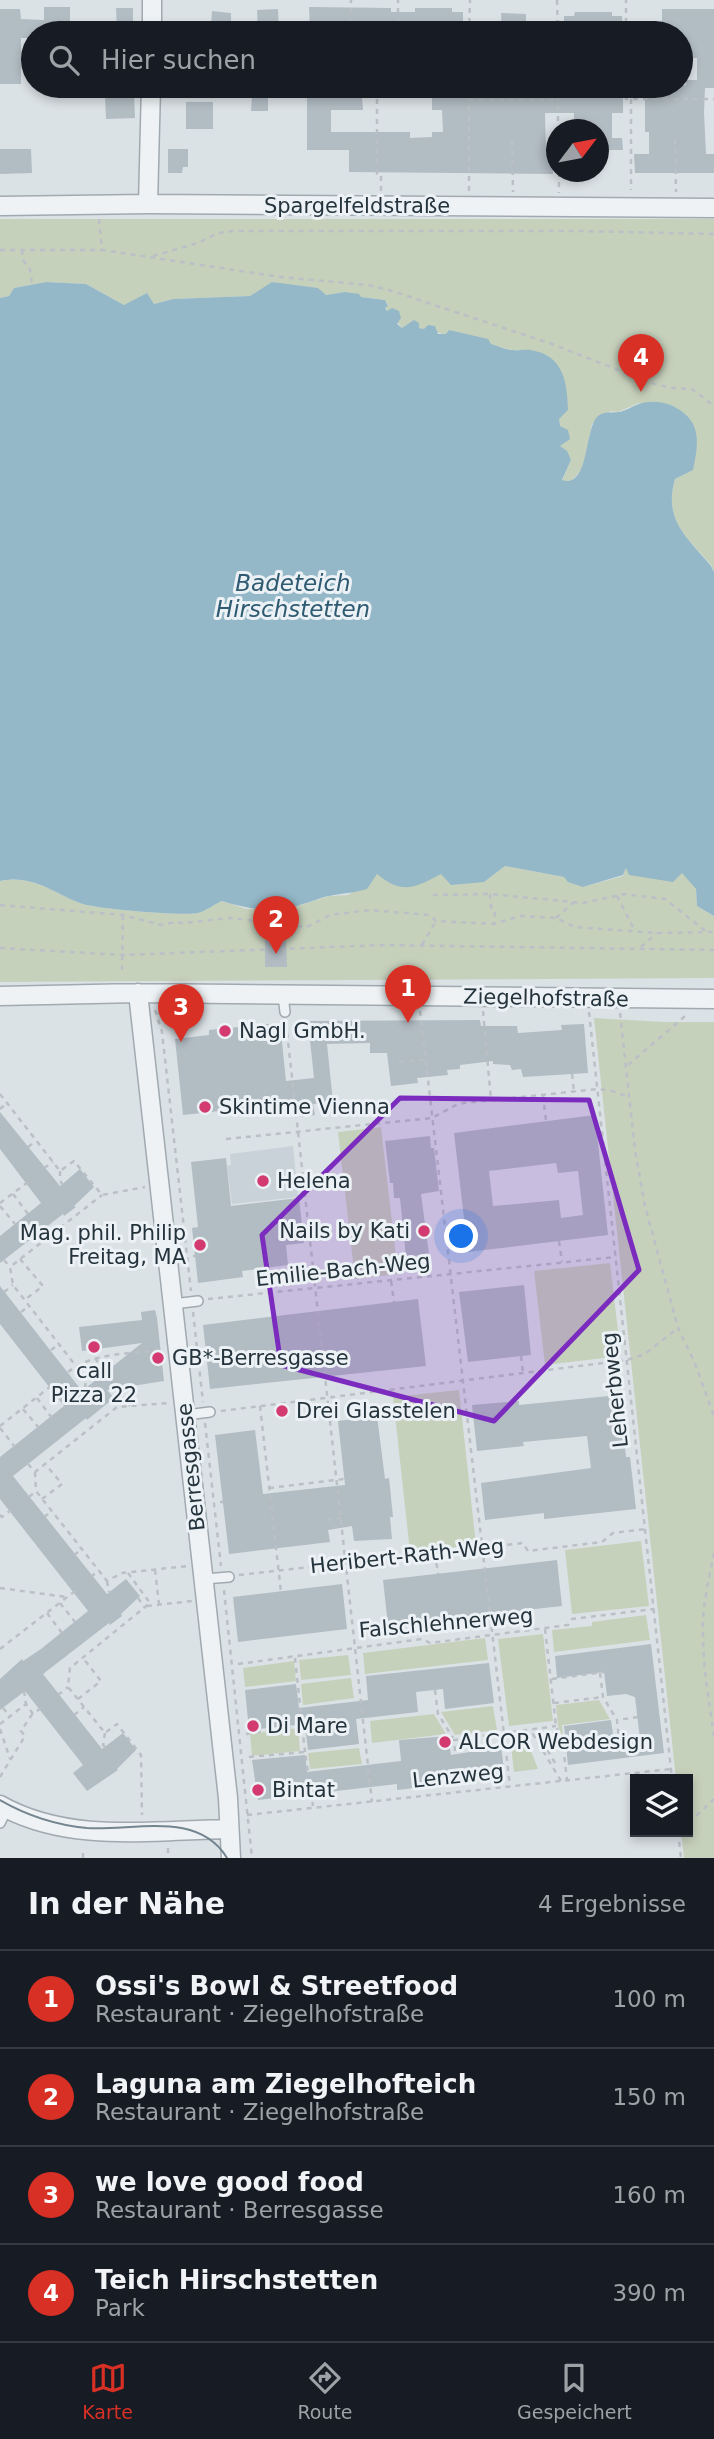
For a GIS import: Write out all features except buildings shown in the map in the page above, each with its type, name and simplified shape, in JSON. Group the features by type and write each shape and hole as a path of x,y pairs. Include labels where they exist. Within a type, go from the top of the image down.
{"street":[{"path":"152,0 152,21"},
{"path":"148,204 151,98"},
{"name":"Spargelfeldstraße","path":"0,206 148,204 714,208"},
{"name":"Ziegelhofstraße","path":"0,996 138,993 284,1003 419,1004 588,998 714,999"},
{"name":"Berresgasse","path":"138,993 228,1798 230,1858"},
{"path":"2,1812 50,1825 89,1831 229,1829"}],"lane":[{"path":"173,1304 195,1301"},
{"path":"186,1415 207,1412"},
{"path":"204,1579 226,1577"}],"path":[{"path":"350,21 351,0"},
{"path":"398,0 398,21"},
{"path":"470,0 470,21"},
{"path":"557,0 558,21"},
{"path":"626,0 626,21"},
{"path":"377,98 377,174 381,175 382,206"},
{"path":"626,98 714,99"},
{"path":"631,99 631,208"},
{"path":"469,207 469,100 558,100 558,119"},
{"path":"675,139 676,208"},
{"path":"512,140 513,207"},
{"path":"98,205 102,250"},
{"path":"150,257 198,243 218,233 233,231 581,231 714,234"},
{"path":"0,250 102,250 280,277 368,285 551,344 651,383 692,389 714,406"},
{"path":"22,250 23,260 30,269 32,285"},
{"path":"490,894 491,907 495,910 494,924"},
{"path":"433,895 490,894 583,903 624,894 665,900 708,933"},
{"path":"617,896 635,931"},
{"path":"556,918 574,902"},
{"path":"0,905 123,915 161,925 231,918 307,928 330,915 370,910 430,915 436,921 494,924 520,916 556,918 575,927 684,934 714,932"},
{"path":"122,971 123,910"},
{"path":"422,946 436,921"},
{"path":"639,948 657,933"},
{"path":"0,947 123,955 383,945 714,950"},
{"path":"138,993 158,1013 162,1032 226,1577 252,1858"},
{"name":"Leherbweg","path":"588,998 672,1774"},
{"path":"284,1003 372,1802"},
{"path":"419,1004 435,1160 445,1225 510,1786"},
{"path":"620,1010 645,1206 678,1328 694,1361 714,1416"},
{"path":"483,1011 491,1100"},
{"path":"628,1065 684,1017 685,1011"},
{"path":"399,1062 425,1060"},
{"path":"572,1074 574,1092"},
{"path":"226,1139 432,1118 456,1105 491,1100 598,1090 612,1091 629,1097"},
{"path":"0,1094 60,1171 62,1184"},
{"path":"543,1095 546,1121"},
{"path":"0,1109 7,1104"},
{"path":"28,1147 36,1140"},
{"path":"60,1171 74,1161 102,1195"},
{"path":"44,1168 53,1162"},
{"path":"15,1224 0,1204 28,1182"},
{"path":"10,1267 102,1195 147,1187"},
{"path":"12,1194 28,1214"},
{"path":"445,1225 452,1224"},
{"path":"559,1241 562,1263"},
{"name":"Emilie-Bach-Weg","path":"195,1301 616,1257"},
{"path":"20,1259 43,1286 25,1300"},
{"path":"4,1260 10,1267 13,1285 86,1379 85,1388"},
{"path":"391,1281 394,1302"},
{"path":"4,1292 13,1285"},
{"path":"21,1312 29,1306"},
{"path":"207,1412 627,1360 645,1354 678,1328"},
{"path":"51,1350 59,1344"},
{"path":"68,1372 95,1359 165,1350"},
{"path":"521,1356 523,1373"},
{"path":"95,1359 106,1373"},
{"path":"15,1447 0,1427 51,1386"},
{"path":"117,1389 131,1406"},
{"path":"36,1397 52,1418"},
{"path":"34,1472 117,1407 170,1403"},
{"path":"260,1406 281,1592"},
{"path":"22,1408 38,1428"},
{"path":"28,1464 34,1472 36,1491 107,1581 109,1592"},
{"path":"42,1500 62,1484 45,1464"},
{"path":"269,1488 344,1479"},
{"path":"29,1497 36,1491"},
{"path":"1,1517 11,1510"},
{"path":"44,1517 51,1511"},
{"path":"327,1520 341,1518"},
{"name":"Heribert-Rath-Weg","path":"226,1577 523,1543 528,1551 602,1542 612,1532 645,1530"},
{"path":"74,1555 82,1549"},
{"path":"435,1553 439,1574"},
{"path":"714,1553 703,1631 704,1666 714,1736"},
{"path":"107,1581 122,1573 188,1566"},
{"path":"91,1577 99,1570"},
{"path":"155,1570 159,1604"},
{"path":"58,1695 68,1687 70,1668 150,1603 128,1573"},
{"path":"0,1588 66,1597"},
{"path":"0,1648 75,1591"},
{"path":"138,1598 146,1606"},
{"path":"146,1606 192,1601"},
{"path":"60,1602 75,1622"},
{"name":"Falschlehnerweg","path":"239,1664 422,1639 430,1643 545,1629 568,1625 572,1619 654,1609"},
{"path":"46,1613 62,1633"},
{"path":"545,1629 556,1726 564,1745 567,1780"},
{"path":"295,1656 308,1772"},
{"path":"78,1699 101,1681 83,1658"},
{"path":"654,1665 660,1665"},
{"path":"551,1679 602,1673 603,1697 617,1720 619,1741 640,1739"},
{"path":"68,1687 105,1733"},
{"path":"657,1690 663,1689"},
{"path":"435,1690 438,1714 454,1740 452,1745 455,1751"},
{"path":"24,1691 26,1704 33,1713"},
{"path":"554,1704 603,1697"},
{"path":"0,1724 26,1704"},
{"path":"4,1707 10,1716"},
{"path":"74,1715 84,1707"},
{"path":"0,1777 25,1736 21,1731 33,1713 41,1708"},
{"path":"660,1714 665,1713"},
{"path":"617,1720 638,1717"},
{"path":"105,1747 105,1733 117,1724 141,1755 142,1815"},
{"path":"246,1734 302,1726"},
{"path":"454,1740 556,1726"},
{"path":"0,1729 10,1761"},
{"path":"555,1763 537,1732 533,1734 561,1781"},
{"path":"663,1736 668,1736"},
{"path":"249,1757 305,1752"},
{"name":"Lenzweg","path":"248,1815 671,1769"},
{"path":"311,1793 313,1808"},
{"path":"693,1818 714,1799"},
{"path":"679,1837 681,1858"},
{"path":"83,1848 83,1858"},
{"path":"168,1848 168,1858"}],"highlighted area":[{"path":"400,1098 589,1100 639,1270 494,1421 281,1365 262,1235"}],"shaded area":[{"name":"Helena","path":"293,1146 298,1197 232,1204 227,1166 231,1165 230,1154"}],"green space":[{"path":"0,219 714,219 714,572 680,527 672,506 675,479 693,470 639,403 618,412 611,411 592,424 581,469 570,480 562,481 571,460 560,446 559,419 529,350 512,350 418,328 419,323 402,328 385,308 388,305 385,300 345,292 326,295 273,282 250,296 173,299 154,304 124,305 86,284 46,282 14,288 9,296 0,298"},
{"path":"505,866 564,877 583,887 623,876 626,868 682,872 696,889 697,906 714,916 714,978 0,982 0,881 32,882 80,903 102,908 189,914 201,912 222,901 247,909 301,905 329,896 348,895 377,874 441,874 484,882"},
{"path":"594,1018 714,1022 714,1858 684,1858 682,1837 693,1837 693,1774 675,1774"},
{"path":"381,1127 398,1274 355,1279 338,1132"},
{"path":"610,1263 621,1356 545,1365 534,1271"},
{"path":"459,1390 476,1545 410,1552 393,1397"},
{"path":"641,1541 649,1606 572,1614 565,1550"},
{"path":"646,1615 650,1640 554,1652 552,1630 592,1626 592,1622"},
{"path":"543,1634 553,1721 509,1726 498,1639"},
{"path":"485,1638 488,1660 365,1674 363,1653"},
{"path":"348,1655 351,1675 301,1680 299,1660"},
{"path":"294,1661 296,1681 245,1687 243,1668"},
{"path":"351,1678 354,1698 303,1705 301,1684"},
{"path":"599,1700 610,1719 562,1725 563,1740 558,1726 556,1705"},
{"path":"493,1706 497,1730 455,1735 441,1712"},
{"path":"434,1714 446,1734 372,1743 370,1721"},
{"path":"298,1728 300,1751 252,1756 250,1734"},
{"path":"525,1735 538,1769 514,1772 510,1737"},
{"path":"359,1748 362,1764 310,1769 308,1753"}],"water":[{"name":"Badeteich Hirschstetten","path":"46,282 86,284 124,305 147,293 154,304 173,299 250,296 272,282 318,288 326,295 345,292 385,300 387,311 392,308 399,311 401,318 397,324 402,328 414,320 419,323 419,328 435,326 438,334 446,334 449,330 488,339 491,344 508,349 541,353 557,364 565,380 568,410 559,419 560,426 568,430 570,439 560,446 567,451 571,460 562,480 571,480 582,467 590,432 600,414 657,402 685,414 696,433 696,455 693,470 675,479 672,506 686,537 714,572 714,916 697,906 696,889 682,873 673,882 629,875 626,868 623,875 583,887 568,882 564,877 505,866 484,882 451,885 441,874 416,886 401,887 377,874 367,889 292,907 262,909 222,901 201,912 189,914 102,908 80,903 32,882 11,879 0,881 0,298 9,296 14,288"}],"tram line":[{"path":"0,1800 31,1815 76,1827 182,1828 200,1833 215,1843 227,1858"}],"place":[{"name":"Teich Hirschstetten","path":"641,392"},
{"name":"Laguna am Ziegelhofteich","path":"276,954"},
{"name":"Ossi's Bowl & Streetfood","path":"408,1023"},
{"name":"Nagl GmbH.","path":"225,1031"},
{"name":"we love good food","path":"181,1042"},
{"name":"Skintime Vienna","path":"205,1107"},
{"name":"Helena","path":"263,1181"},
{"name":"Nails by Kati","path":"424,1231"},
{"name":"Mag. phil. Philip Freitag, MA","path":"200,1245"},
{"name":"call Pizza 22","path":"94,1347"},
{"name":"GB*-Berresgasse","path":"158,1358"},
{"name":"Drei Glasstelen","path":"282,1411"},
{"name":"Di Mare","path":"253,1726"},
{"name":"ALCOR Webdesign","path":"445,1742"},
{"name":"Bintat","path":"258,1790"}]}
